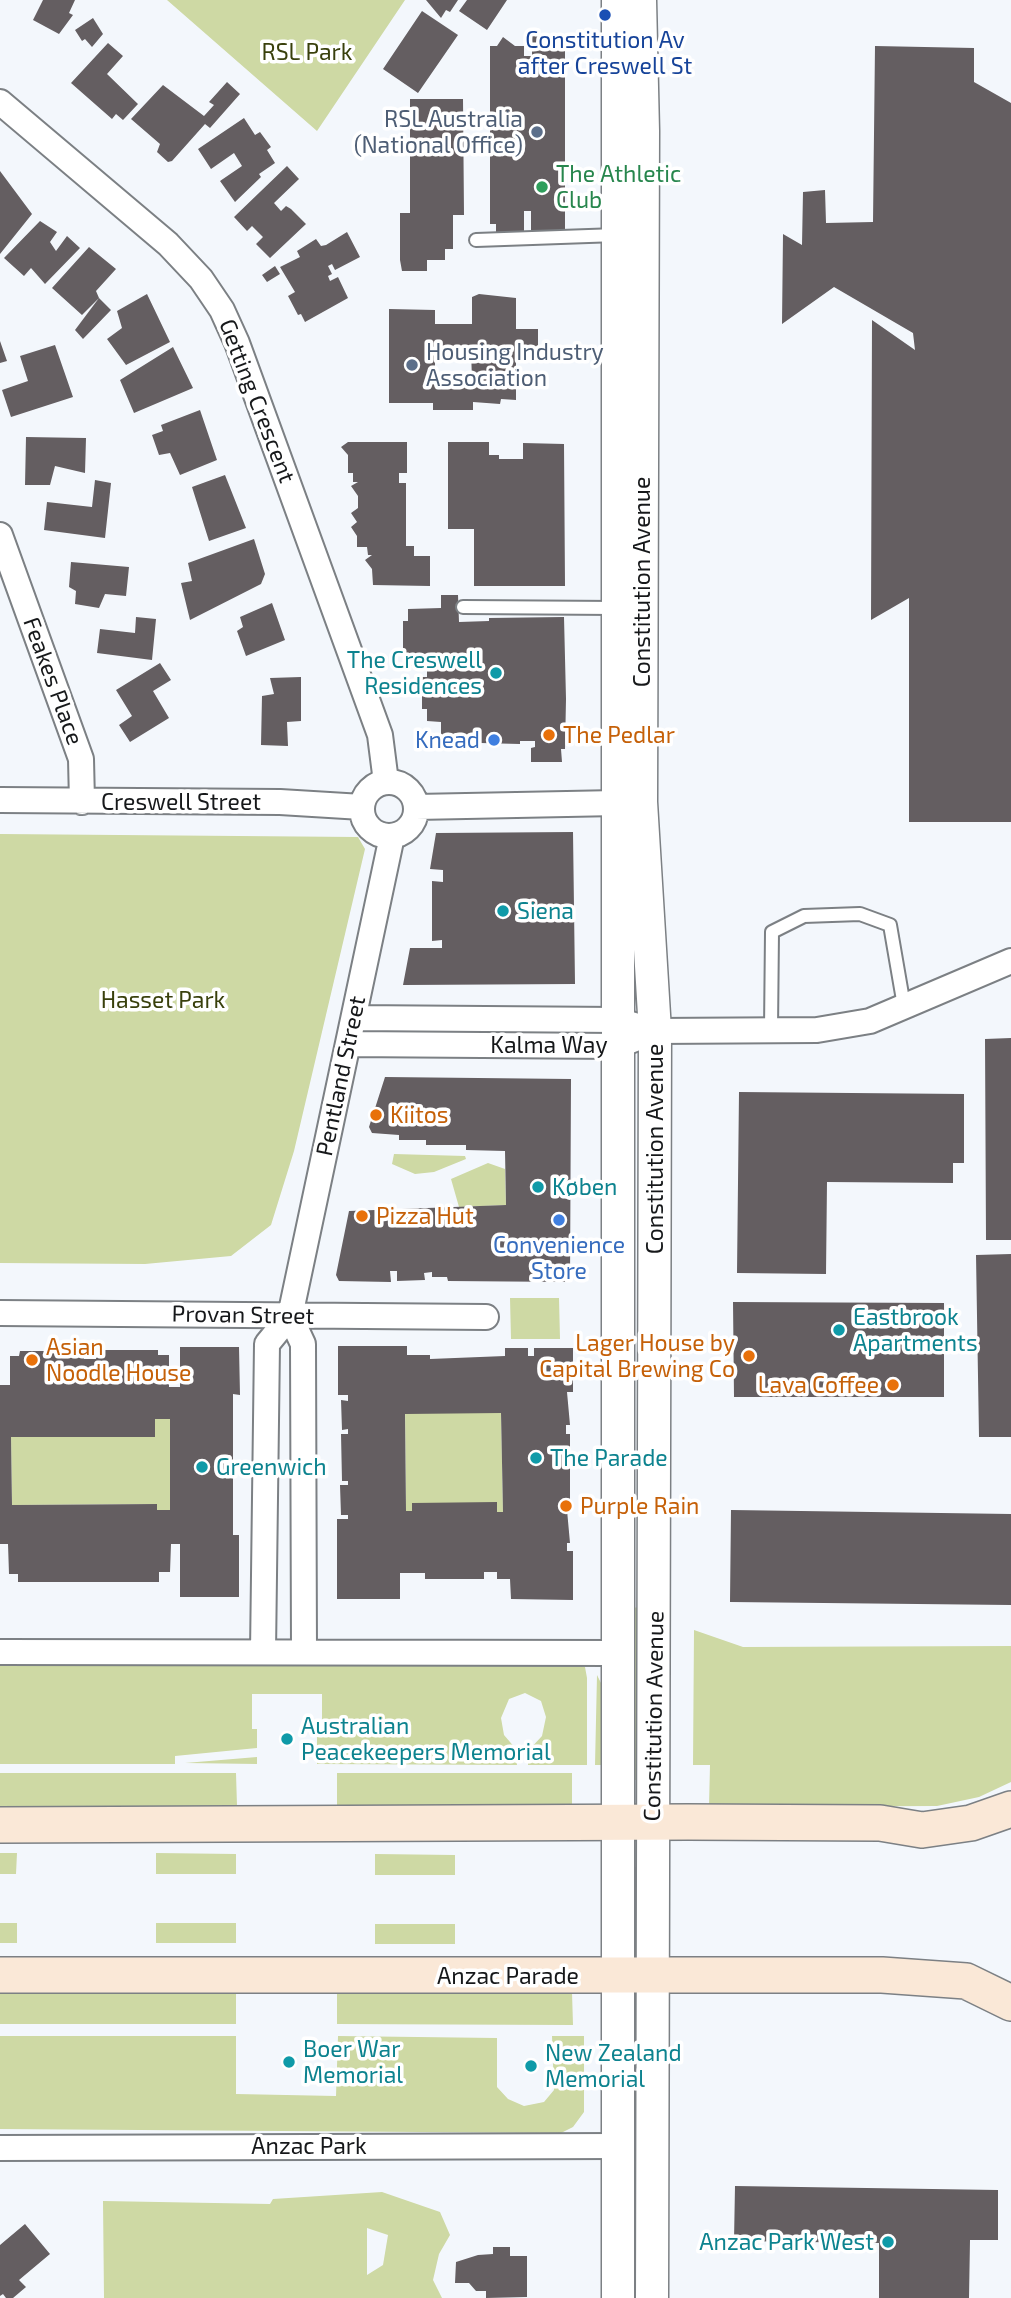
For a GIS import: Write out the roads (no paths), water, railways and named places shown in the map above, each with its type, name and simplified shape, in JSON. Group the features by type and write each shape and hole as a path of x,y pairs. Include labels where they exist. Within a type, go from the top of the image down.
{"main road":[{"path":"0,1825 651,1822 880,1824 922,1830 971,1824 1011,1809"},
{"name":"Anzac Parade","path":"0,1975 948,1978 980,1986 1011,2003"}],"street":[{"name":"Constitution Avenue","path":"618,0 626,231 629,608 655,1031 656,1602 651,1822 652,2298"},
{"name":"Constitution Avenue","path":"626,231 639,0"},
{"name":"Getting Crescent","path":"0,102 168,244 201,279 222,310 237,343 380,735 386,782"},
{"name":"Feakes Place","path":"0,535 5,562 81,759 82,802"},
{"name":"Constitution Avenue","path":"618,2298 617,803 629,608"},
{"path":"386,782 395,782 409,791 416,807 413,822 408,829 393,836 370,829 362,807 367,793 386,782"},
{"name":"Creswell Street","path":"0,800 280,802 362,807"},
{"path":"416,807 617,803"},
{"name":"Pentland Street","path":"263,1652 267,1344 290,1316 393,836"},
{"path":"655,1031 817,1030 870,1021 1011,961"},
{"name":"Kalma Way","path":"354,1018 617,1033"},
{"name":"Kalma Way","path":"348,1044 655,1031"},
{"name":"Provan Street","path":"0,1313 486,1317"},
{"path":"290,1316 303,1344 304,1652"},
{"path":"266,1404 303,1405"},
{"path":"265,1498 303,1499"},
{"path":"0,1652 617,1653"},
{"name":"Anzac Park","path":"0,2148 618,2146"}],"lane":[{"path":"476,240 626,231"},
{"path":"463,607 629,608"},
{"path":"771,1029 772,932 804,916 860,914 890,925 904,1006"}],"place":[{"name":"Constitution Av after Creswell St","path":"605,15"},
{"name":"RSL Australia (National Office)","path":"537,132"},
{"name":"The Athletic Club","path":"542,187"},
{"name":"Housing Industry Association","path":"412,365"},
{"name":"The Creswell Residences","path":"496,673"},
{"name":"The Pedlar","path":"549,735"},
{"name":"Knead","path":"494,740"},
{"name":"Siena","path":"503,911"},
{"name":"Kiitos","path":"376,1115"},
{"name":"Køben","path":"538,1187"},
{"name":"Pizza Hut","path":"362,1216"},
{"name":"Convenience Store","path":"559,1220"},
{"name":"Eastbrook Apartments","path":"839,1330"},
{"name":"Lager House by Capital Brewing Co","path":"749,1356"},
{"name":"Asian Noodle House","path":"32,1360"},
{"name":"Lava Coffee","path":"893,1385"},
{"name":"The Parade","path":"536,1458"},
{"name":"Greenwich","path":"202,1467"},
{"name":"Purple Rain","path":"566,1506"},
{"name":"Australian Peacekeepers Memorial","path":"287,1739"},
{"name":"Boer War Memorial","path":"289,2062"},
{"name":"New Zealand Memorial","path":"531,2066"},
{"name":"Anzac Park West","path":"888,2242"}],"park label":[{"name":"RSL Park","path":"307,52"},
{"name":"Hasset Park","path":"163,1000"}]}
